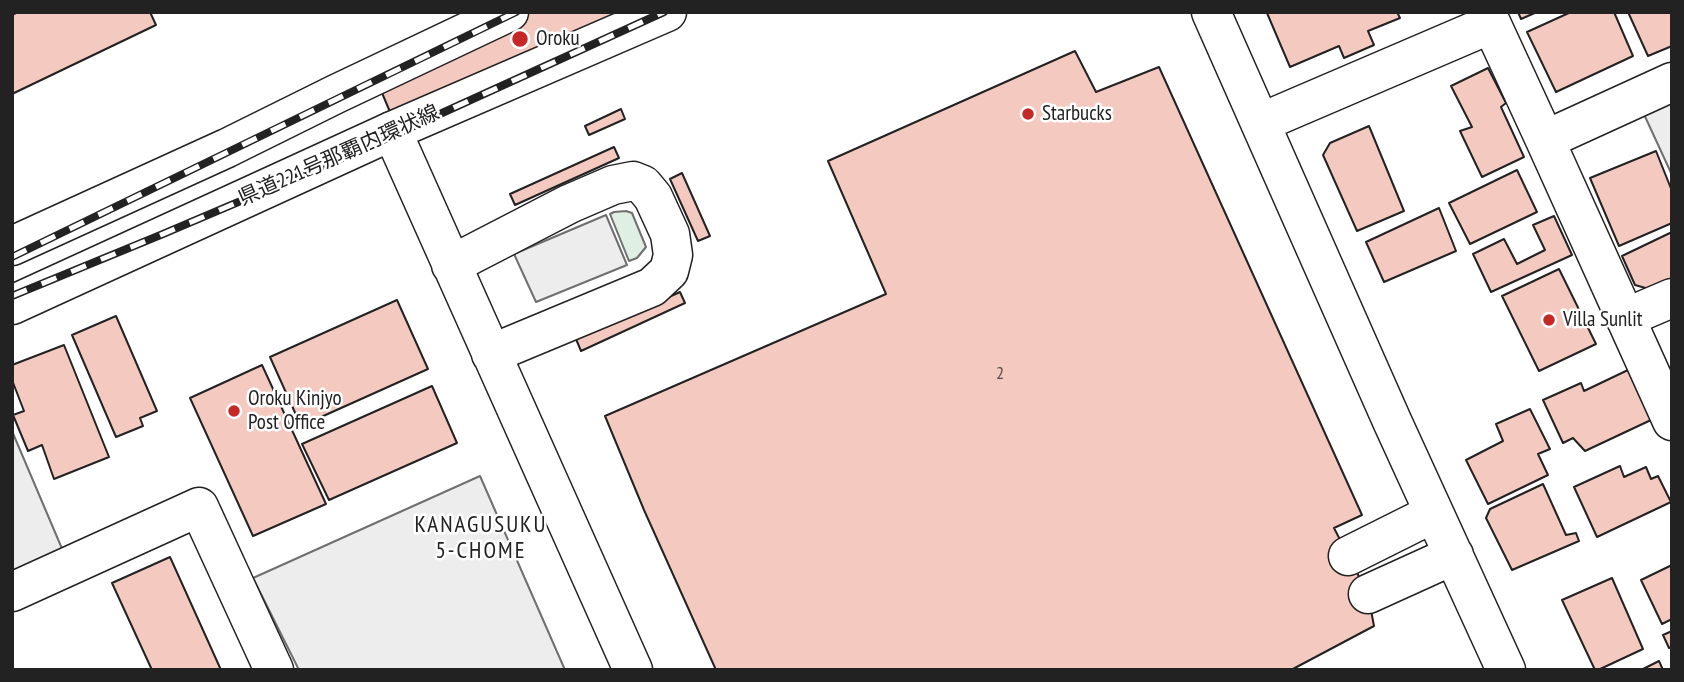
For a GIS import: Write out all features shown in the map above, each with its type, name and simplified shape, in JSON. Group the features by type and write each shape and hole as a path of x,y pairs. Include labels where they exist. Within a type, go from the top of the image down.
{"street":[{"path":"12,247 227,148 509,12"},
{"name":"県道221号那覇内環状線","path":"12,304 392,131 667,12"},
{"path":"1211,12 1392,421 1506,670"},
{"path":"1260,122 1488,18 1672,421"},
{"path":"1545,140 1672,82"},
{"path":"392,131 634,670"},
{"path":"451,265 569,204 613,185 633,181 643,185 653,197 670,234 673,255 669,271 652,287 491,354"},
{"path":"1625,318 1672,298"},
{"path":"12,592 199,507 274,670"},
{"path":"1348,556 1434,513"},
{"path":"1368,594 1454,555"}],"green space":[{"path":"626,211 632,213 646,247 637,258 629,261 610,214"}],"shaded area":[{"path":"1672,95 1672,175 1642,110"},
{"path":"606,215 627,265 536,302 514,254"},
{"path":"12,431 63,551 12,572"},
{"path":"480,476 565,670 299,670 253,578"}],"building":[{"path":"18,12 150,12 156,25 12,94 12,15"},
{"path":"525,12 639,12 398,131 377,81"},
{"path":"1397,12 1400,18 1368,31 1374,45 1344,58 1339,46 1290,67 1267,13"},
{"path":"1518,12 1537,12 1521,19"},
{"path":"1571,12 1614,12 1633,56 1556,92 1527,32"},
{"path":"1628,12 1672,12 1672,46 1648,56"},
{"path":"1075,51 1096,92 1159,67 1362,515 1334,528 1368,594 1374,626 1291,670 716,670 605,416 886,294 828,161"},
{"path":"1488,68 1506,103 1501,107 1524,157 1482,177 1460,131 1472,127 1451,86"},
{"path":"621,109 625,119 589,135 585,126"},
{"path":"1369,126 1404,211 1357,231 1323,155 1330,143"},
{"path":"614,147 619,158 515,205 510,194"},
{"path":"1656,151 1672,191 1672,223 1619,246 1590,178"},
{"path":"1517,170 1537,212 1470,244 1449,203"},
{"path":"682,173 710,236 698,241 670,179"},
{"path":"1439,208 1456,251 1384,282 1366,242"},
{"path":"1554,216 1572,255 1491,292 1473,254 1504,239 1517,264 1545,250 1533,225"},
{"path":"1672,232 1672,279 1649,289 1635,285 1622,256"},
{"name":"Villa Sunlit","path":"1559,269 1596,344 1539,371 1502,296"},
{"path":"680,292 685,303 581,351 576,339"},
{"path":"397,300 428,369 301,426 270,357"},
{"path":"116,316 157,411 140,418 143,426 116,437 72,335"},
{"path":"64,345 109,457 54,479 42,445 28,451 13,415 24,411 12,380 12,365"},
{"path":"262,365 326,504 253,536 190,398"},
{"path":"1628,370 1651,420 1585,451 1573,438 1563,443 1543,400 1581,383 1584,391"},
{"path":"432,386 457,443 329,500 302,444"},
{"path":"1530,409 1550,449 1538,454 1548,475 1488,504 1466,460 1503,441 1496,424"},
{"path":"1620,466 1624,477 1646,467 1651,479 1658,476 1671,502 1597,537 1574,487"},
{"path":"1543,484 1566,535 1576,533 1579,541 1512,570 1486,518 1490,509"},
{"path":"170,557 221,670 152,670 112,583"},
{"path":"1672,565 1672,619 1662,624 1641,580"},
{"path":"1612,578 1643,649 1595,670 1562,600"},
{"path":"1672,631 1672,647 1669,648 1663,635"},
{"path":"1659,661 1663,670 1641,670"}],"railway":[{"path":"12,257 516,12"},
{"path":"12,296 363,149 664,12"}],"place":[{"name":"Oroku","path":"520,39"},
{"name":"Starbucks","path":"1028,114"},
{"name":"Villa Sunlit","path":"1549,320"},
{"name":"Oroku Kinjyo Post Office","path":"234,411"}],"district":[{"name":"KANAGUSUKU 5-CHOME","path":"481,538"}]}
